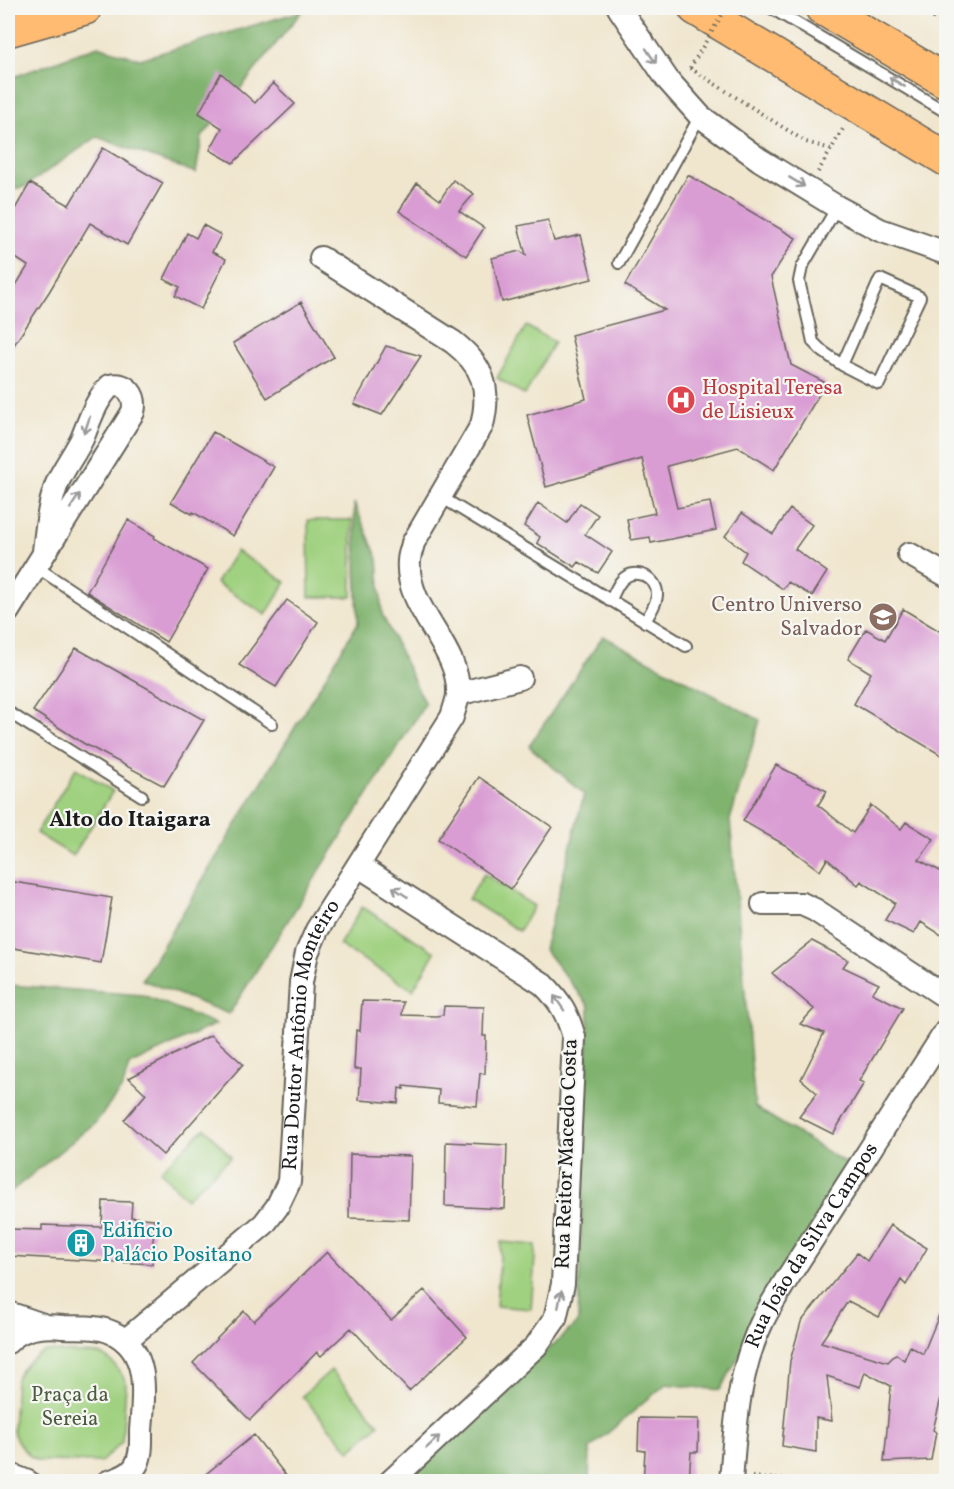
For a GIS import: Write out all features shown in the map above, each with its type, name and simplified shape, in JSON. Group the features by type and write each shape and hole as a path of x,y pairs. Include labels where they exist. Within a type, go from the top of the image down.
{"main road":[{"path":"8,30 85,8"},
{"path":"695,8 946,159"},
{"path":"822,8 946,81"}],"street":[{"path":"618,8 667,79 699,116 760,159 837,207 880,230 946,253"},
{"path":"321,258 453,342 470,355 479,370 485,388 486,409 482,425 413,543 409,561 411,582 418,602 448,657 456,678 458,694 520,678"},
{"path":"8,611 132,412 134,397 122,386 110,386 105,391 93,409 79,444 59,479 39,558"},
{"path":"909,554 946,575"},
{"name":"Rua Doutor Antônio Monteiro","path":"126,1341 264,1224 277,1207 289,1182 298,1012 307,953 317,930 452,717 458,694"},
{"name":"Rua Reitor Macedo Costa","path":"359,866 543,984 557,998 567,1015 574,1038 563,1284 555,1319 536,1346 390,1482"},
{"path":"763,904 795,903 815,910 946,997"},
{"name":"Rua João da Silva Campos","path":"731,1479 736,1414 748,1360 761,1323 946,1031"},
{"path":"8,1313 44,1325 104,1329 117,1334 126,1341 139,1362 144,1380 140,1460 128,1474 113,1481"},
{"path":"8,1342 24,1331 44,1325"},
{"path":"8,1474 28,1482"}],"lane":[{"path":"715,8 747,26"},
{"path":"771,8 946,112"},
{"path":"619,263 699,116"},
{"path":"837,207 802,267 799,281 813,342 842,365 879,384 920,297 880,279 842,365"},
{"path":"441,497 686,646"},
{"path":"39,558 272,724"},
{"path":"610,601 622,579 636,573 644,575 656,586 657,594 656,602 645,622"},
{"path":"8,712 142,796"}],"path":[{"path":"726,8 690,68 806,142 831,149"},
{"path":"918,8 946,26"},
{"path":"731,1479 811,1482"}],"green space":[{"path":"302,11 202,137 196,173 97,137 24,187 8,190 8,79 98,46 140,59"},
{"path":"526,326 554,342 525,395 497,378"},
{"path":"354,503 378,559 382,614 425,704 229,1014 142,980 358,623"},
{"path":"308,520 352,520 352,597 309,597"},
{"path":"236,551 286,582 266,615 216,583"},
{"path":"603,636 760,720 730,820 755,1107 847,1164 720,1390 666,1384 590,1448 589,1481 418,1482 412,1475 578,1322 589,1006 544,949 584,794 529,746"},
{"path":"76,768 113,791 73,856 36,833"},
{"path":"484,874 534,906 519,931 468,899"},
{"path":"362,907 435,952 413,990 339,945"},
{"path":"8,985 143,995 216,1024 129,1065 123,1087 96,1122 8,1194"},
{"path":"205,1128 231,1157 186,1199 160,1170"},
{"path":"501,1242 536,1245 531,1309 496,1306"},
{"name":"Praça da Sereia","path":"46,1351 100,1354 112,1362 126,1384 122,1442 101,1462 39,1461 27,1453 17,1440 13,1431 16,1379 28,1362"},
{"path":"331,1370 379,1424 350,1451 302,1396"}],"building":[{"path":"221,73 255,103 273,83 295,104 233,163 210,150 222,128 199,113"},
{"path":"103,148 163,183 127,245 90,223 49,292 8,354 8,298 28,266 8,253 8,221 30,183 69,205"},
{"path":"688,175 796,238 771,277 791,365 826,383 774,470 738,447 667,466 677,508 710,502 716,530 651,543 650,537 631,540 627,519 655,513 642,459 546,487 527,415 586,399 571,335 665,310 625,285"},
{"path":"453,180 474,194 459,211 484,228 466,256 399,211 417,183 440,200"},
{"path":"548,220 554,241 581,235 592,279 502,302 492,258 520,251 526,255 518,226"},
{"path":"203,225 221,235 212,252 226,259 201,309 175,296 180,287 164,279 187,233 196,238"},
{"path":"301,302 334,357 267,398 233,343"},
{"path":"386,346 421,356 382,415 354,404"},
{"path":"213,432 274,467 233,536 193,512 192,514 171,502"},
{"path":"538,503 567,523 580,503 598,515 585,534 612,552 598,573 579,562 575,567 537,543 540,537 524,526"},
{"path":"790,509 812,525 795,549 827,572 812,596 788,582 783,589 741,561 746,552 725,536 742,513 773,534"},
{"path":"128,520 208,569 166,642 87,592"},
{"path":"287,600 318,622 276,687 239,665"},
{"path":"903,609 946,635 946,758 854,704 871,673 848,659 866,629 885,640"},
{"path":"76,648 204,720 164,786 83,743 33,711"},
{"path":"776,765 827,791 818,805 853,833 871,805 901,829 906,822 934,839 919,860 946,874 946,938 921,922 914,934 885,920 895,903 861,881 858,885 827,859 820,871 785,845 743,821"},
{"path":"479,777 552,827 511,889 438,839"},
{"path":"8,881 112,898 101,963 8,947"},
{"path":"812,941 848,960 843,967 879,984 872,993 903,1008 859,1081 864,1083 833,1134 799,1117 817,1093 801,1079 824,1033 800,1024 814,1009 772,973"},
{"path":"362,1001 403,1002 402,1015 443,1015 444,1006 484,1007 485,1074 480,1073 477,1106 438,1103 439,1090 404,1086 404,1089 399,1088 398,1103 359,1100 361,1069 354,1069 356,1030 360,1031"},
{"path":"211,1035 243,1064 163,1155 124,1120 146,1094 129,1078"},
{"path":"446,1142 507,1145 505,1209 445,1206"},
{"path":"350,1154 411,1156 409,1220 349,1218"},
{"name":"Edificio Palácio Positano","path":"103,1201 132,1202 131,1217 154,1219 152,1264 8,1256 10,1229 42,1230 42,1225 102,1227"},
{"path":"890,1225 927,1248 906,1285 901,1280 879,1317 848,1301 821,1342 888,1362 896,1354 904,1360 910,1346 923,1354 946,1298 946,1378 933,1430 936,1432 931,1460 884,1462 891,1386 865,1372 860,1387 827,1376 832,1421 816,1418 816,1452 782,1446 790,1361 801,1322 857,1253 867,1261"},
{"path":"327,1252 391,1320 424,1290 467,1337 409,1391 351,1328 321,1356 317,1352 250,1420 193,1363 244,1311 254,1321"},
{"path":"639,1418 699,1419 698,1452 691,1452 689,1482 643,1482 645,1451 638,1450"},
{"path":"254,1435 291,1482 196,1482"}],"place":[{"name":"Hospital Teresa de Lisieux","path":"681,400"},
{"name":"Centro Universo Salvador","path":"883,617"},
{"name":"Edificio Palácio Positano","path":"81,1243"}],"district":[{"name":"Alto do Itaigara","path":"130,820"}]}
